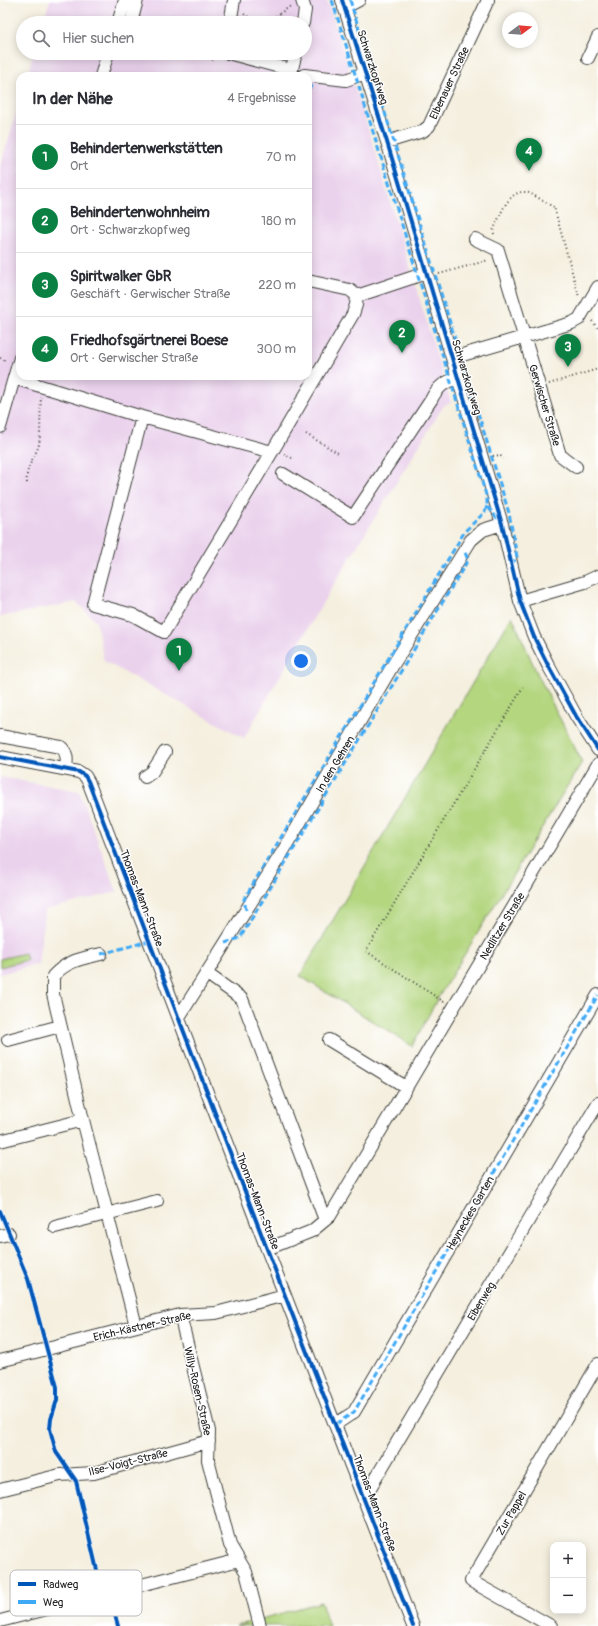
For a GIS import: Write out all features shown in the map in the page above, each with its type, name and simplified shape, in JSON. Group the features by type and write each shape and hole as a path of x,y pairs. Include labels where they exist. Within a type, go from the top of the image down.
{"street":[{"path":"120,16 125,0"},
{"path":"133,16 137,0"},
{"path":"343,4 359,0"},
{"name":"Elbenauer Straße","path":"387,142 422,131 429,126 488,0"},
{"path":"298,2 305,10 304,16"},
{"name":"Schwarzkopfweg","path":"343,4 387,142 502,524 520,601 534,637 548,665 576,716 598,750"},
{"path":"588,58 598,37"},
{"path":"102,72 106,60"},
{"path":"250,60 288,72"},
{"path":"291,72 294,60"},
{"path":"312,76 346,80 365,73"},
{"path":"475,239 499,253"},
{"name":"Gerwischer Straße","path":"499,253 560,455 576,467"},
{"path":"357,296 427,275"},
{"path":"312,282 350,290 357,296"},
{"path":"452,358 572,323 580,319 598,287"},
{"path":"142,418 92,604 133,615 164,632 354,314 357,296"},
{"path":"0,427 16,371"},
{"path":"283,474 353,517 431,400 436,390 446,382 458,377"},
{"path":"20,380 142,418 272,452"},
{"name":"In den Gehren","path":"178,1017 285,848 393,665 471,540 483,530 502,524"},
{"path":"520,601 585,582 598,576"},
{"path":"0,736 61,747 67,756 66,769 0,757"},
{"path":"145,777 152,772 165,752"},
{"name":"Nedlitzer Straße","path":"267,1249 312,1231 330,1216 598,764"},
{"name":"Thomas-Mann-Straße","path":"66,769 79,772 85,776 88,781 413,1626"},
{"path":"101,954 62,966 53,976 53,994 83,1120 136,1326"},
{"path":"206,973 242,999 325,1220"},
{"name":"Heyneckes Garten","path":"336,1424 354,1412 598,995"},
{"path":"8,1040 60,1026"},
{"path":"329,1040 406,1087"},
{"name":"Eibenweg","path":"364,1498 598,1103"},
{"path":"0,1141 83,1120"},
{"path":"56,1227 156,1201"},
{"name":"Erich-Kästner-Straße","path":"0,1361 180,1315 216,1313 285,1296"},
{"name":"Willy-Rosen-Straße","path":"180,1315 209,1431 208,1460 230,1545 233,1553 246,1572 260,1626"},
{"name":"Zur Pappel","path":"551,1626 470,1581 598,1364"},
{"name":"Ilse-Voigt-Straße","path":"0,1490 60,1475 94,1473 209,1441"},
{"path":"142,1585 239,1560"},
{"path":"0,1621 20,1616"}],"path":[{"path":"277,16 298,2"},
{"path":"232,11 249,16"},
{"path":"427,275 499,253 493,230 509,198 517,193 527,192 554,207 584,313"},
{"path":"539,387 598,369"},
{"path":"27,483 26,477 39,446 41,387"},
{"path":"306,434 338,453"},
{"path":"491,457 500,455 503,459"},
{"path":"453,1008 366,951 523,687"}],"shaded area":[{"path":"50,0 327,0 372,141 451,403 444,405 323,602 244,738 104,661 96,621 76,602 0,617 0,168 16,114 16,380 312,380 312,72 28,72 32,60 312,60 312,16 45,16"},
{"path":"0,777 79,791 117,892 45,910 38,964 0,974"}],"green space":[{"path":"512,616 536,671 582,762 438,998 412,1046 300,976"},
{"path":"25,953 27,960 0,967 0,959"},
{"path":"321,1602 329,1626 236,1626"}],"marked path":[{"path":"332,0 487,498 487,506 498,519"},
{"path":"350,0 509,513 517,557 511,565"},
{"path":"246,910 244,899 465,531 485,512 487,506"},
{"path":"225,943 240,938 468,560 464,550"},
{"path":"101,954 149,941"},
{"path":"336,1424 354,1412 598,995"}],"cycle path":[{"path":"342,0 387,142 502,524 520,601 534,637 548,665 576,716 598,750"},
{"path":"0,757 79,772 85,776 88,781 413,1626"},
{"path":"0,1211 28,1279 57,1387 57,1400 51,1419 50,1429 56,1452 76,1481 97,1570"},
{"path":"115,1616 118,1626"}],"place":[{"name":"Friedhofsgärtnerei Boese","path":"529,171"},
{"name":"Behindertenwohnheim","path":"402,353"},
{"name":"Spiritwalker GbR","path":"568,367"},
{"name":"Behindertenwerkstätten","path":"179,671"}]}
